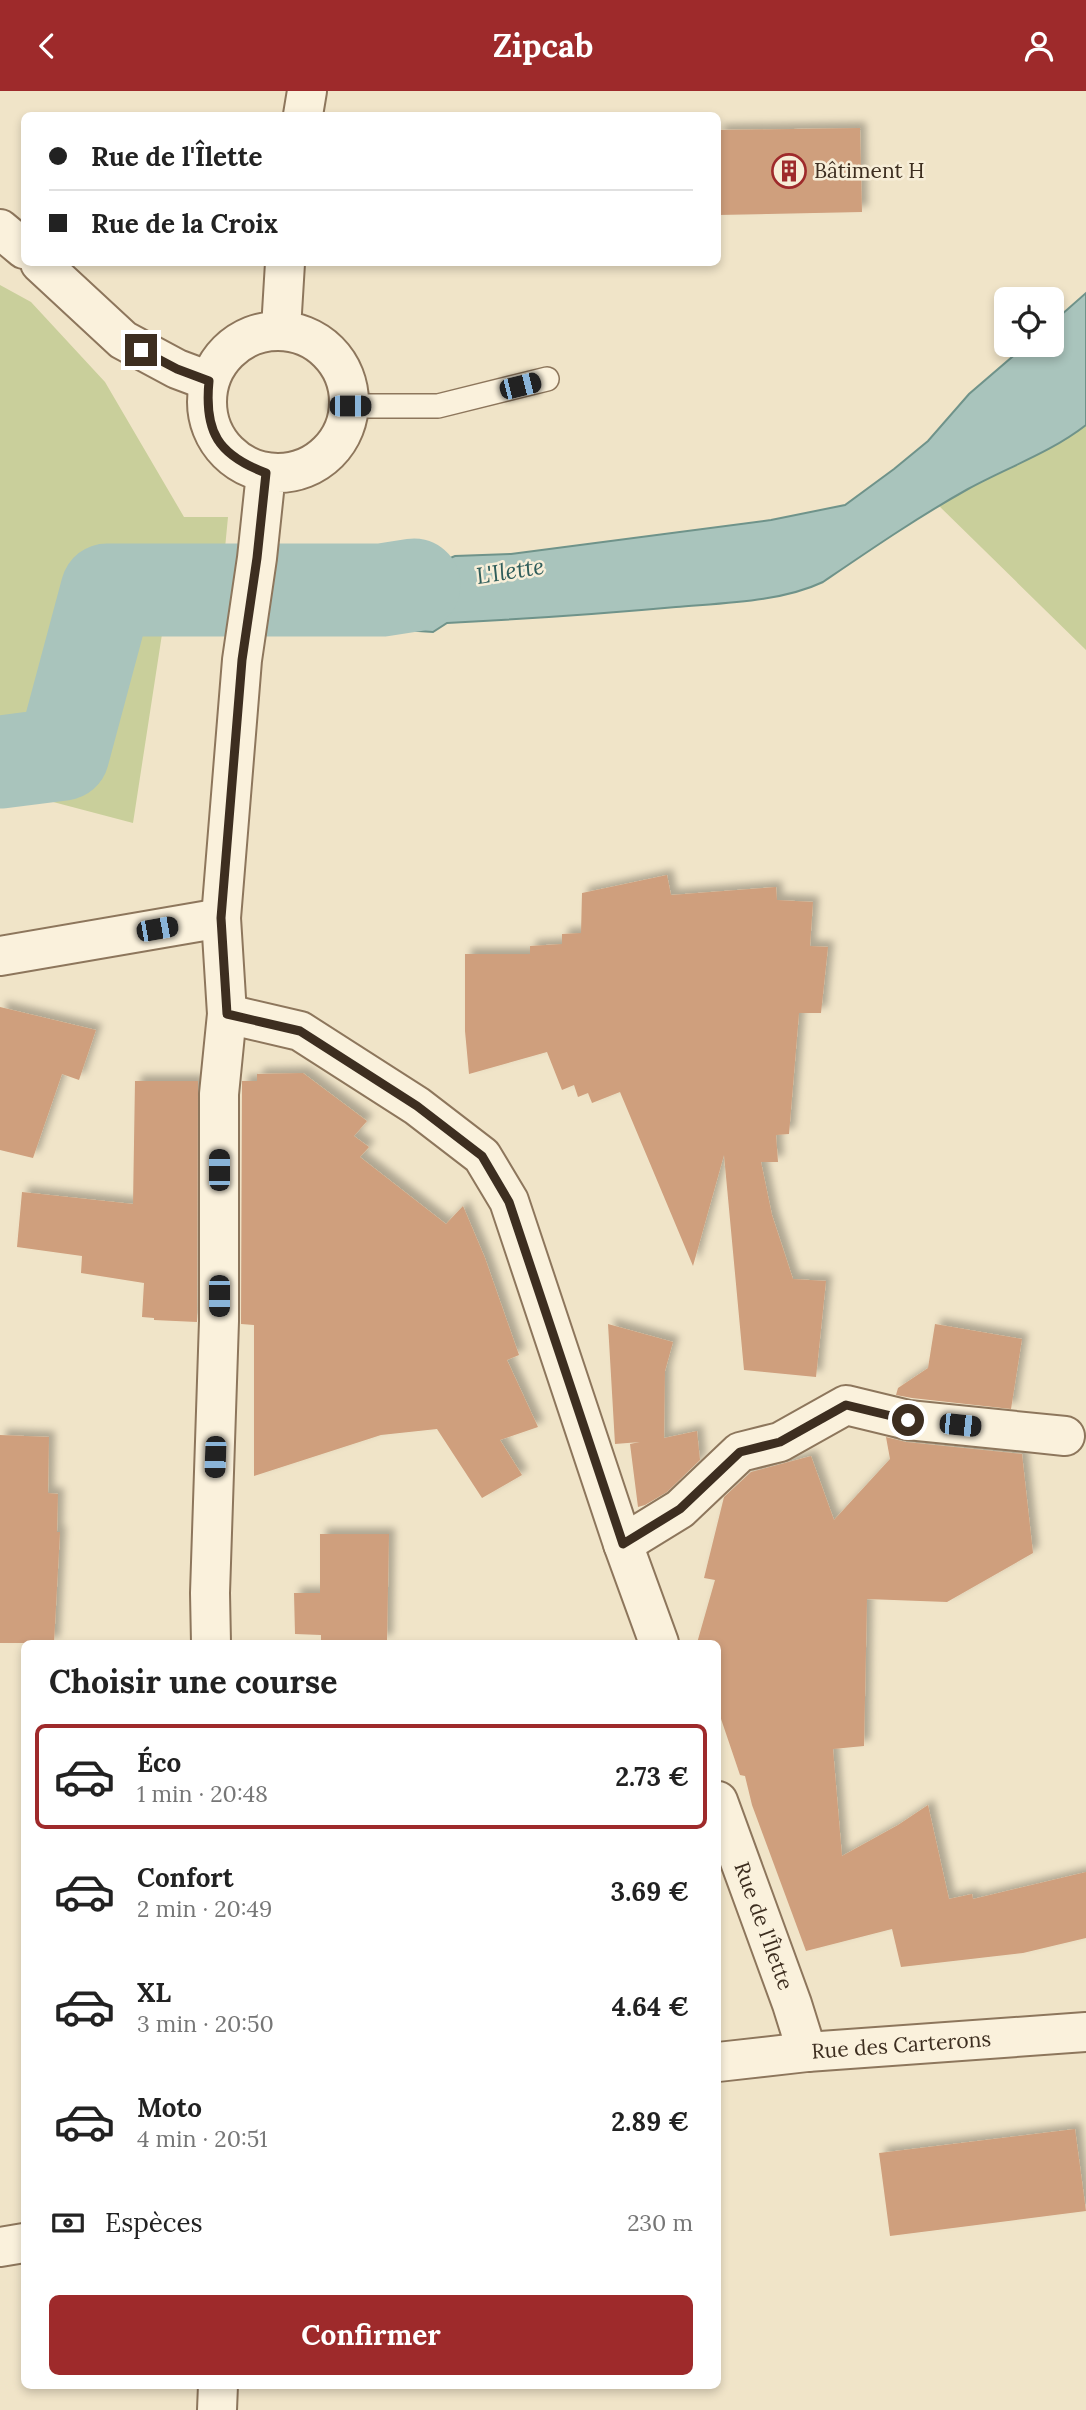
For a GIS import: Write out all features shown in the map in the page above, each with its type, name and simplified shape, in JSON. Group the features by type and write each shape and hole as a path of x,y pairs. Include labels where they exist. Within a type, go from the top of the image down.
{"street":[{"path":"304,112 307,91"},
{"path":"0,229 21,246"},
{"path":"43,266 123,340 177,369 209,381"},
{"path":"281,329 285,266"},
{"path":"281,329 304,334 323,345 339,362 348,384 350,406 345,430 331,450 313,465 290,473 266,473 244,464 225,450 212,429 207,405 209,381 220,360 236,343 258,333 281,329"},
{"path":"211,1640 210,1594 219,1321 219,1094 227,1014 221,918 242,660 266,473"},
{"path":"0,956 221,918"},
{"path":"227,1014 300,1031 417,1106 482,1156 509,1202 623,1544 658,1640"},
{"path":"623,1544 680,1509 740,1452 780,1442 846,1405 908,1420 1065,1436"},
{"name":"Rue de l'Îlette","path":"721,1809 807,2052"},
{"name":"Rue des Carterons","path":"721,2062 807,2052 1086,2032"},
{"path":"0,2247 21,2244"},
{"path":"217,2410 218,2389"}],"lane":[{"path":"350,406 438,406 547,379"}],"green space":[{"path":"0,285 31,302 105,382 184,517 228,517 223,569 220,565 171,562 61,693 55,714 42,737 21,741 0,735"},
{"path":"1086,363 1086,650 935,502"},
{"path":"153,607 166,608 133,823 0,788 0,781 30,782 80,773 115,639 131,619"}],"water":[{"path":"1086,293 1086,425 1043,452 949,500 823,582 807,589 751,600 447,623 433,632 282,622 287,566 386,574 421,570 455,556 511,554 771,520 845,505 928,441 969,394 1012,357 1064,357 1064,312"},
{"path":"139,561 220,565 223,569 218,613 160,608 136,615 115,639 80,773 30,782 0,781 0,735 21,741 42,737 55,714 85,587 105,569"}],"building":[{"name":"Bâtiment H","path":"860,128 862,212 721,215 721,130"},
{"path":"667,875 671,895 776,887 777,900 813,902 810,946 828,947 821,1013 799,1013 789,1134 776,1135 778,1162 761,1162 772,1215 793,1279 826,1281 816,1377 744,1370 724,1155 693,1266 620,1092 592,1103 588,1093 578,1097 574,1085 562,1090 547,1052 469,1074 465,1031 465,954 530,954 530,946 562,944 562,934 581,933 582,893"},
{"path":"0,1007 96,1030 79,1080 62,1074 33,1158 0,1150"},
{"path":"303,1073 367,1121 354,1136 369,1147 360,1157 446,1224 463,1206 485,1258 519,1355 507,1360 538,1427 500,1440 522,1475 482,1498 437,1429 381,1435 254,1476 254,1325 241,1324 242,1081 257,1081 257,1074"},
{"path":"135,1081 198,1081 197,1322 142,1317 144,1283 81,1273 82,1256 17,1247 22,1192 133,1204"},
{"path":"608,1324 673,1342 665,1371 664,1438 697,1431 700,1460 667,1492 638,1507 630,1444 640,1442 615,1444"},
{"path":"935,1324 1022,1339 1011,1409 896,1395 898,1388 928,1368"},
{"path":"0,1435 49,1437 48,1493 58,1494 57,1532 60,1532 54,1640 0,1643"},
{"path":"886,1437 906,1442 1022,1454 1033,1553 947,1602 867,1599 864,1746 833,1749 842,1856 928,1805 949,1899 972,1894 973,1899 1086,1872 1086,1938 1023,1953 901,1967 892,1929 806,1951 752,1805 745,1776 740,1775 721,1719 721,1640 698,1640 715,1580 704,1578 724,1497 751,1472 811,1456 834,1520 890,1459"},
{"path":"320,1534 389,1534 387,1640 321,1640 321,1635 295,1634 294,1593 320,1593"},
{"path":"1075,2129 1086,2211 890,2236 879,2153"}],"waterway":[{"name":"L'Ilette","path":"0,762 63,754 107,590 382,590 414,585"}],"place":[{"name":"Bâtiment H","path":"789,171"}],"route":[{"path":"141,350 177,369 209,381 207,405 212,429 225,450 244,464 266,473 242,660 221,918 227,1014 300,1031 417,1106 482,1156 509,1202 623,1544 680,1509 740,1452 780,1442 846,1405 908,1420"}]}
